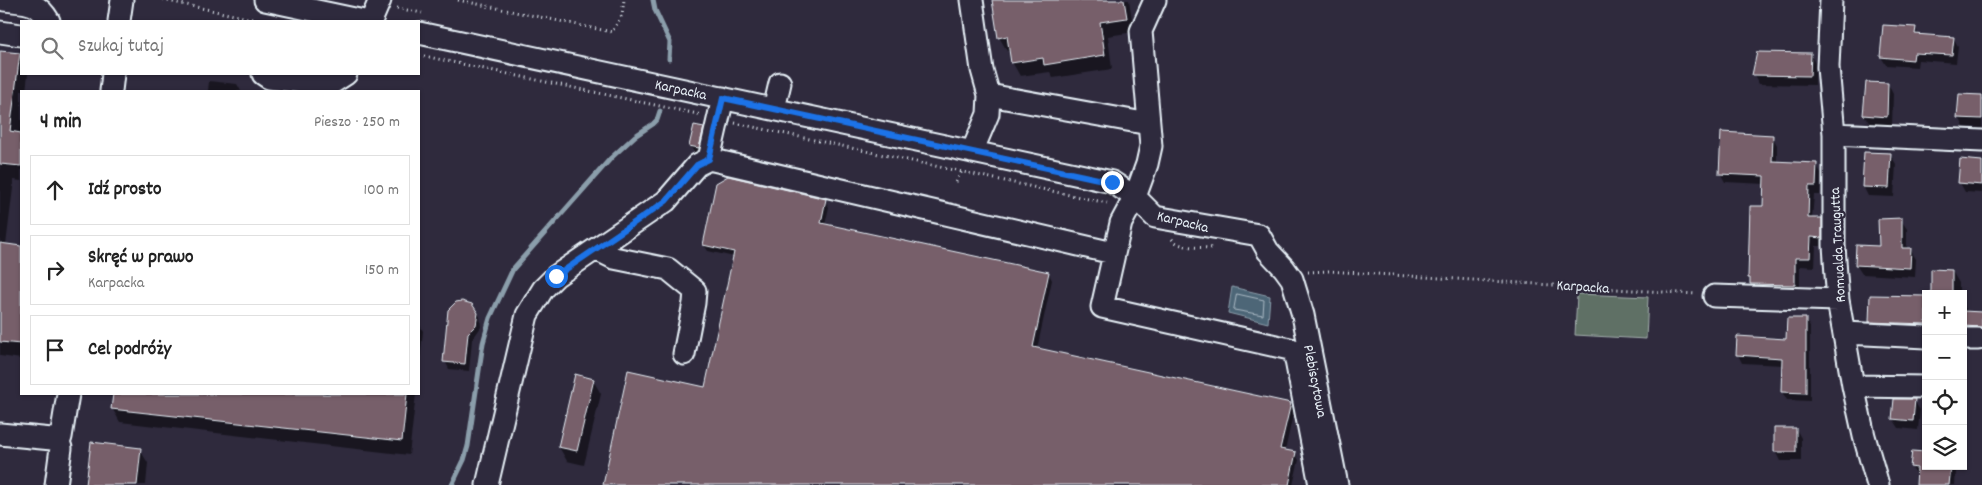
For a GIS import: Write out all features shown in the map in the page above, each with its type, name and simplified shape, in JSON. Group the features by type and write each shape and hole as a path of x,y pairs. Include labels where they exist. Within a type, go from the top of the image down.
{"street":[{"path":"4,0 30,3 39,7 48,20"},
{"path":"119,20 122,0"},
{"path":"265,0 359,20"},
{"path":"371,20 380,0"},
{"path":"972,0 982,70 989,95 988,114 972,152"},
{"path":"1155,0 1141,31 1151,146 1148,164 1136,197 1121,223 1102,307 1294,350 1320,485"},
{"name":"Romualda Traugutta","path":"1831,0 1828,67 1834,134 1834,245 1838,300 1853,386 1864,436 1878,485"},
{"path":"0,32 20,35"},
{"name":"Karpacka","path":"420,33 1112,182 1136,197 1155,217 1259,235 1268,251 1292,279"},
{"path":"111,90 113,75"},
{"path":"264,75 269,78 329,85 344,75"},
{"path":"774,109 780,83"},
{"path":"989,95 1149,124"},
{"path":"709,159 723,98"},
{"path":"1834,134 1982,141"},
{"path":"487,485 527,315 542,290 556,276 666,201 697,165 709,159 1113,253"},
{"path":"596,249 614,258 668,269 694,291 684,354"},
{"name":"Plebiscytowa","path":"1292,279 1303,314 1337,485"},
{"path":"1714,296 1838,300"},
{"path":"1845,333 1922,337"},
{"path":"1853,386 1922,387"},
{"path":"56,485 61,448 59,442 68,395"},
{"path":"0,434 52,439 59,442"}],"path":[{"path":"163,0 257,20"},
{"path":"458,0 612,32 622,15 624,0"},
{"path":"420,55 1110,204 1136,197"},
{"path":"1174,242 1181,245"},
{"name":"Karpacka","path":"1328,271 1605,287 1714,296"}],"green space":[{"path":"1577,294 1648,297 1646,339 1575,335"}],"water":[{"path":"1232,287 1270,296 1268,323 1228,313"}],"building":[{"path":"992,0 1124,0 1127,18 1100,22 1105,55 1044,65 1043,58 1011,63 1007,36 998,38"},
{"path":"1883,25 1916,27 1915,34 1954,37 1952,55 1914,53 1913,60 1880,57"},
{"path":"0,51 20,53 10,131 20,133 20,166 0,164"},
{"path":"1757,52 1811,53 1810,76 1752,75"},
{"path":"1866,82 1888,83 1887,117 1863,115"},
{"path":"1959,94 1982,95 1982,119 1957,118"},
{"path":"694,125 704,127 699,148 689,146"},
{"path":"1721,132 1773,135 1772,161 1817,163 1816,186 1809,186 1808,218 1822,218 1822,238 1811,237 1810,258 1795,258 1795,285 1750,284 1750,278 1748,278 1750,206 1763,206 1764,176 1719,174"},
{"path":"1864,152 1891,153 1889,188 1862,187"},
{"path":"1960,159 1982,161 1982,185 1958,183"},
{"path":"728,176 826,199 821,223 1049,272 1033,347 1291,403 1280,449 1296,452 1289,485 603,485 628,370 705,387 734,252 703,245 716,183"},
{"path":"1902,218 1902,248 1911,248 1910,268 1855,265 1856,245 1879,246 1878,219"},
{"path":"0,243 20,246 20,344 0,342"},
{"path":"1931,269 1952,270 1952,290 1931,290"},
{"path":"1870,295 1922,296 1922,324 1869,322"},
{"path":"462,301 472,304 478,313 476,325 468,333 465,364 443,362 448,310 456,302"},
{"path":"1967,311 1982,312 1982,327 1967,326"},
{"path":"1787,318 1806,318 1806,393 1781,392 1782,358 1736,355 1737,336 1786,339"},
{"path":"575,374 594,379 577,451 558,447"},
{"path":"113,395 407,395 402,441 111,409"},
{"path":"1894,399 1915,399 1913,421 1892,419"},
{"path":"1774,428 1796,428 1796,452 1774,452"},
{"path":"91,442 141,448 137,485 86,485"},
{"path":"1912,451 1922,452 1922,470 1951,470 1949,485 1916,485 1917,468 1910,467"}],"waterway":[{"path":"653,0 655,10 670,42 669,59"},
{"path":"452,485 464,460 468,446 483,343 490,318 513,269 611,158 635,136 657,120 660,111"}],"route":[{"path":"556,276 666,201 697,165 709,159 723,98 1112,182"}]}
